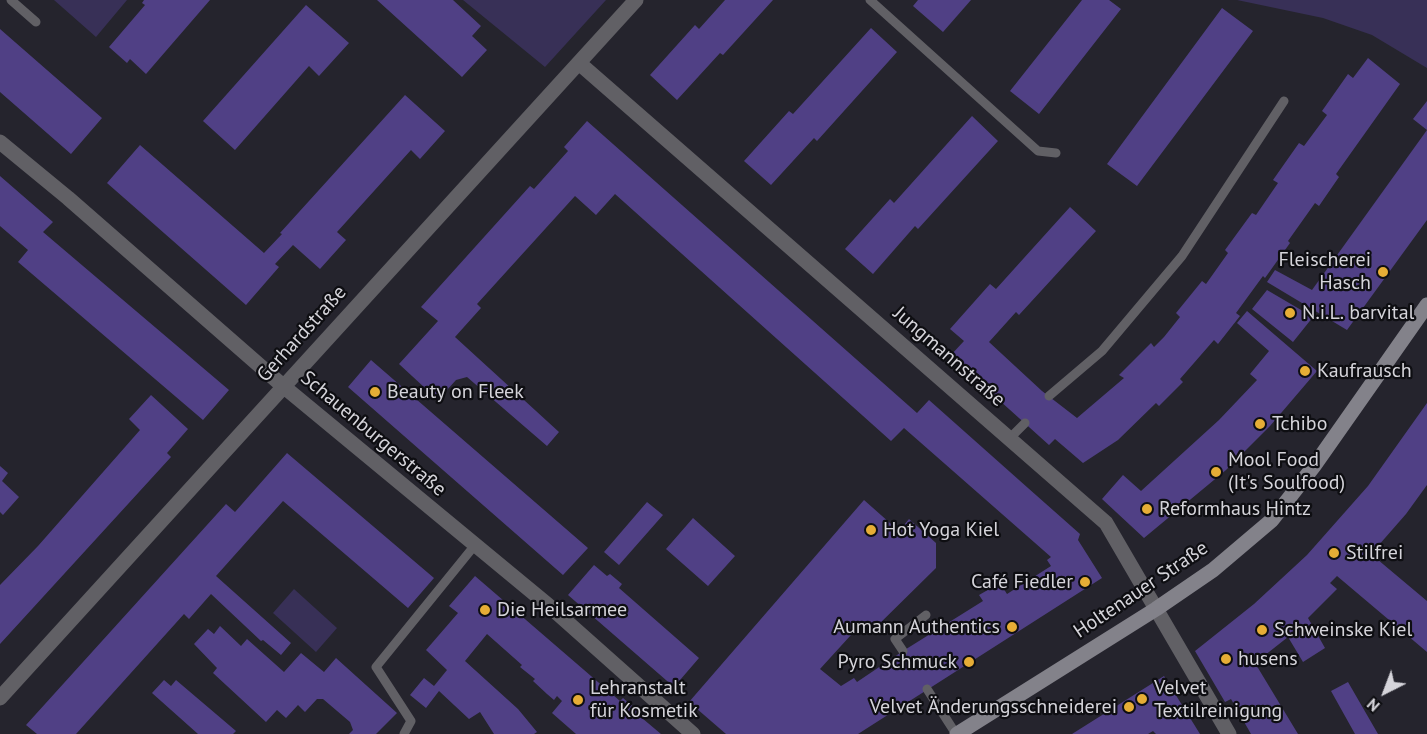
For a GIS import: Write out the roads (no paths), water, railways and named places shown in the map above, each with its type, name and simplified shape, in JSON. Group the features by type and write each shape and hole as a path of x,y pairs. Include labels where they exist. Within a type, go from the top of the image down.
{"main road":[{"name":"Holtenauer Straße","path":"957,734 1156,609 1213,570 1272,520 1314,466 1427,305"}],"street":[{"name":"Gerhardstraße","path":"0,698 636,0"},
{"name":"Jungmannstraße","path":"579,63 1106,523 1229,734"},
{"name":"Schauenburgerstraße","path":"0,142 68,198 283,386 548,605 693,734"}],"lane":[{"path":"11,0 36,21"},
{"path":"870,0 1038,151 1056,153"},
{"path":"1049,396 1102,351 1182,256 1284,101"},
{"path":"1010,438 1024,423"},
{"path":"404,734 411,721 376,667 475,545"},
{"path":"903,651 895,639 926,615"},
{"path":"927,689 957,734"}],"place":[{"name":"Fleischerei Hasch","path":"1383,272"},
{"name":"N.i.L. barvital","path":"1290,313"},
{"name":"Kaufrausch","path":"1305,371"},
{"name":"Beauty on Fleek","path":"375,392"},
{"name":"Tchibo","path":"1260,424"},
{"name":"Mool Food (It's Soulfood)","path":"1216,472"},
{"name":"Reformhaus Hintz","path":"1147,509"},
{"name":"Hot Yoga Kiel","path":"871,530"},
{"name":"Stilfrei","path":"1334,553"},
{"name":"Café Fiedler","path":"1085,582"},
{"name":"Die Heilsarmee","path":"485,610"},
{"name":"Aumann Authentics","path":"1012,627"},
{"name":"Schweinske Kiel","path":"1262,630"},
{"name":"husens","path":"1226,659"},
{"name":"Pyro Schmuck","path":"969,662"},
{"name":"Velvet Textilreinigung","path":"1142,699"},
{"name":"Lehranstalt für Kosmetik","path":"578,700"},
{"name":"Velvet Änderungsschneiderei","path":"1129,707"}]}
